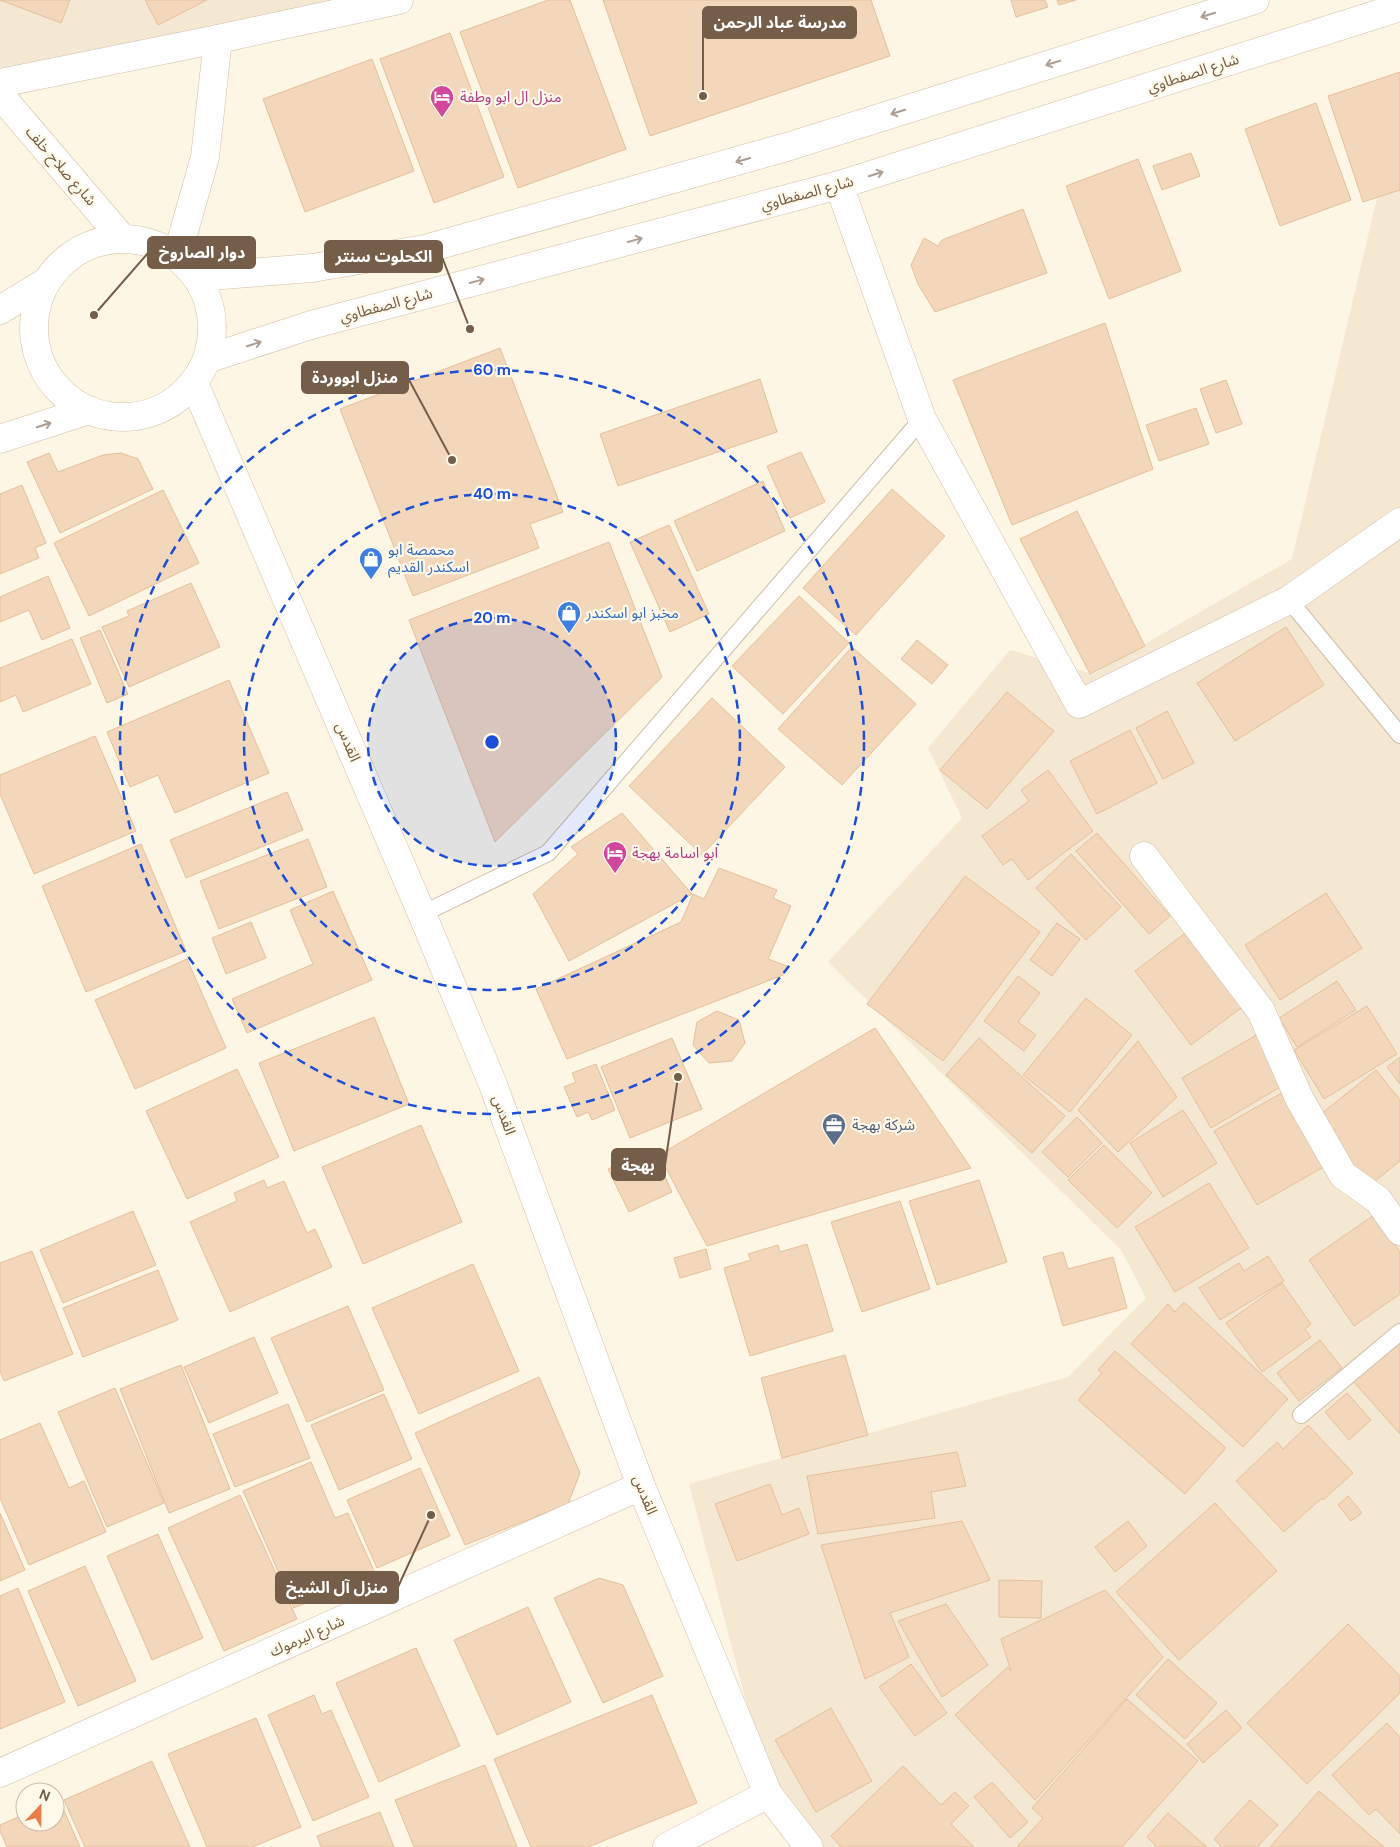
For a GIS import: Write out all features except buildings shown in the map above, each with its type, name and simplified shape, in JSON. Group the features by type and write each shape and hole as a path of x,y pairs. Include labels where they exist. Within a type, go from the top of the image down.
{"main road":[{"path":"0,84 399,0"},
{"path":"197,277 312,268 425,249 790,146 1255,0"},
{"name":"شارع الصفطاوي","path":"207,359 311,325 839,185 1400,7"},
{"path":"178,256 205,157 218,39"},
{"name":"شارع صلاح خلف","path":"0,95 122,238"},
{"path":"839,185 922,419 1079,704 1289,600 1400,522"},
{"path":"122,238 152,243 178,256 197,277 209,302 213,331 207,359 194,383 172,402 147,414 119,417 89,410 63,394 44,370 34,340 34,310 46,282 65,258 92,243 122,238"},
{"path":"0,310 46,282"},
{"name":"القدس","path":"194,383 492,1082 641,1486 768,1794 810,1847"},
{"path":"0,440 89,410"},
{"path":"1144,856 1261,1011 1299,1098 1343,1175 1378,1200 1400,1231"},
{"name":"شارع اليرموك","path":"0,1773 641,1486"},
{"path":"666,1847 768,1794"}],"lane":[{"path":"422,914 548,853 922,419"},
{"path":"1289,600 1400,735"},
{"path":"1301,1415 1400,1332"}],"shaded area":[{"path":"0,0 356,0 16,96 0,66"},
{"path":"1400,100 1400,1847 805,1847 777,1819 689,1484 1068,1377 1146,1298 1121,1250 828,962 962,818 928,748 1010,650 1093,674 1292,559"}],"place":[{"name":"مدرسة عباد الرحمن","path":"703,96"},
{"name":"منزل ال ابو وطفة","path":"442,118"},
{"name":"دوار الصاروخ","path":"94,315"},
{"name":"الكحلوت سنتر","path":"470,329"},
{"name":"منزل ابووردة","path":"452,460"},
{"name":"محمصة ابو اسكندر القديم","path":"371,580"},
{"name":"مخبز ابو اسكندر","path":"569,634"},
{"name":"ابو اسامة بهجة","path":"615,874"},
{"name":"بهجة","path":"678,1077"},
{"name":"شركة بهجة","path":"834,1146"},
{"name":"منزل آل الشيخ","path":"431,1515"}]}
